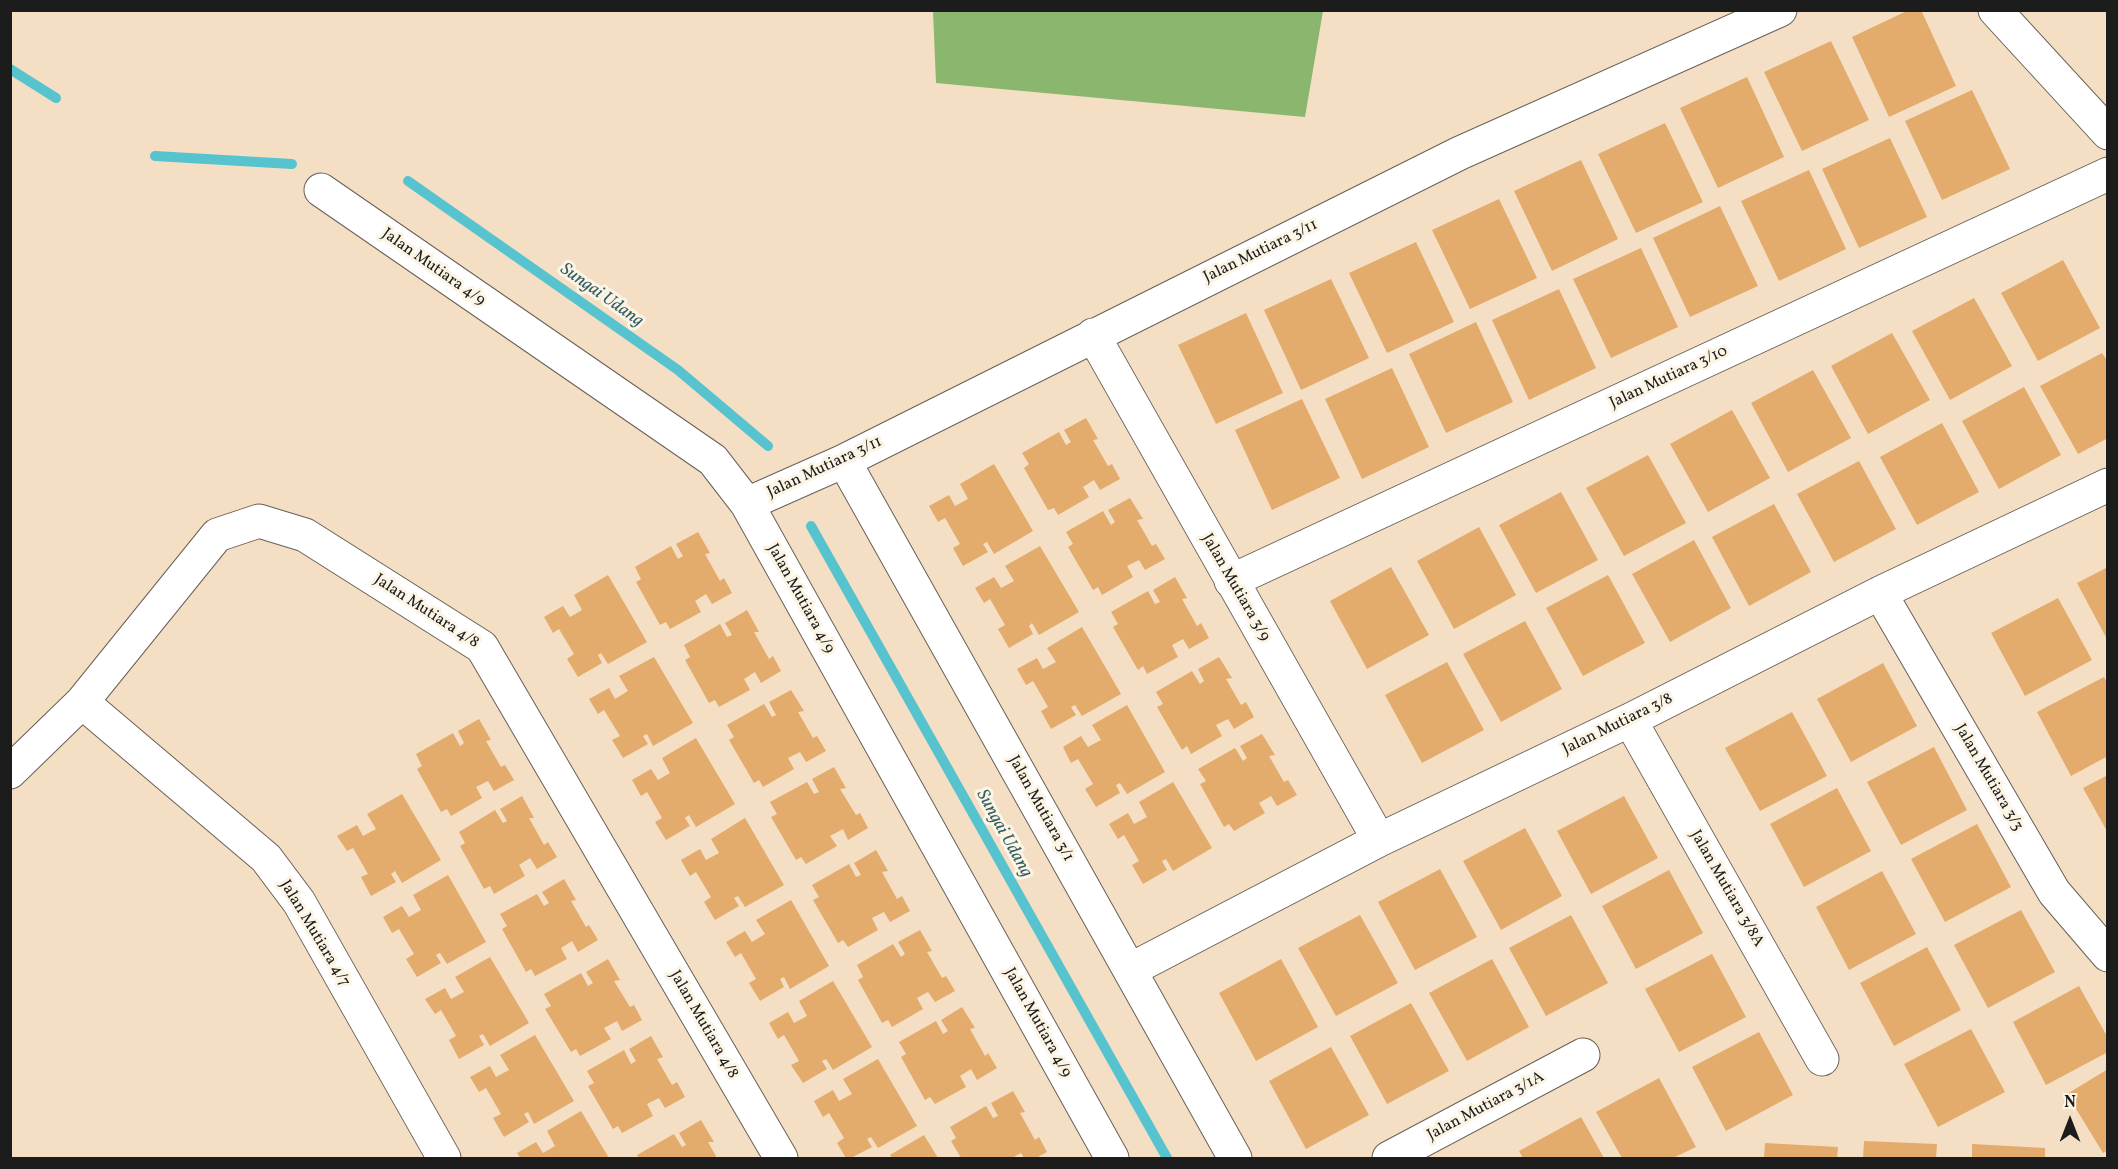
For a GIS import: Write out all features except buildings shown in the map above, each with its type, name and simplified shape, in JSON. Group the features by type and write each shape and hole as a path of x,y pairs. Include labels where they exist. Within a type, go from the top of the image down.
{"street":[{"name":"Jalan Mutiara 3/11","path":"747,504 844,460 1460,153 1780,10"},
{"path":"1995,10 2108,133"},
{"name":"Jalan Mutiara 3/10","path":"1231,581 2108,174"},
{"name":"Jalan Mutiara 4/9","path":"321,190 713,460 747,504 1112,1158"},
{"name":"Jalan Mutiara 3/9","path":"1093,335 1379,840"},
{"name":"Jalan Mutiara 3/1","path":"844,460 1235,1158"},
{"name":"Jalan Mutiara 3/8","path":"1130,970 1379,840 1630,720 1880,593 2108,485"},
{"name":"Jalan Mutiara 4/8","path":"10,772 82,702 217,535 259,521 305,535 482,646 781,1158"},
{"name":"Jalan Mutiara 3/3","path":"1880,593 2054,892 2108,955"},
{"name":"Jalan Mutiara 4/7","path":"82,702 266,858 299,902 444,1158"},
{"name":"Jalan Mutiara 3/8A","path":"1630,720 1822,1059"},
{"name":"Jalan Mutiara 3/1A","path":"1389,1158 1583,1055"}],"green space":[{"path":"933,10 1323,11 1305,117 936,83"}],"waterway":[{"name":"Sungai Udang","path":"10,69 56,98"},
{"name":"Sungai Udang","path":"155,156 292,164"},
{"name":"Sungai Udang","path":"408,181 678,370 768,446"},
{"name":"Sungai Udang","path":"811,526 1167,1158"}]}
